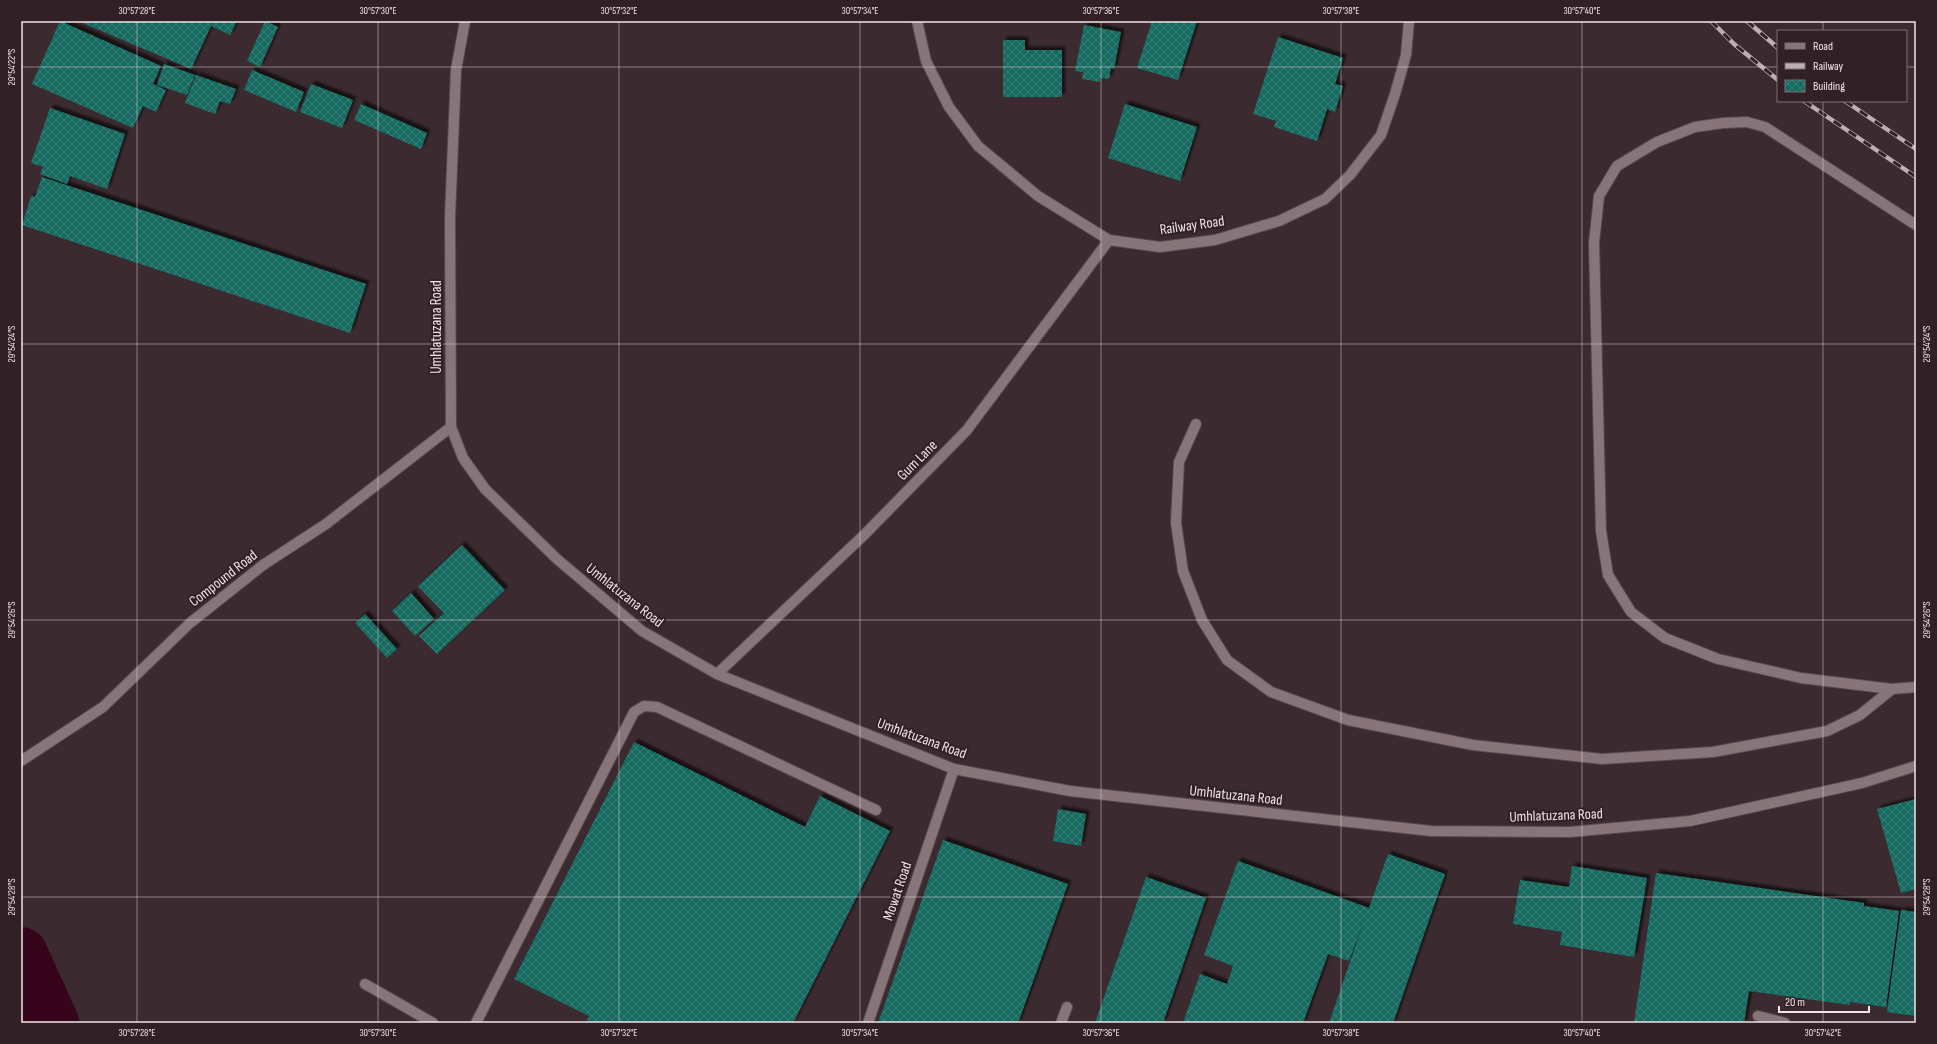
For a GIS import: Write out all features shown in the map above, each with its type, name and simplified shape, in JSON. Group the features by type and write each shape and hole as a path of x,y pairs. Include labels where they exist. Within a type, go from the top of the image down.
{"street":[{"name":"Umhlatuzana Road","path":"465,21 456,70 450,217 451,427 463,458 485,489 557,559 642,631 717,674 954,768 1070,791 1431,831 1570,832 1690,821 1862,783 1916,766"},
{"name":"Railway Road","path":"917,21 926,61 949,107 978,146 1038,196 1109,240 1160,247 1216,240 1279,221 1325,198 1350,175 1381,135 1396,94 1406,55 1409,21"},
{"path":"1916,224 1765,127 1747,122 1723,123 1695,127 1657,142 1617,166 1599,196 1594,243 1601,531 1608,575 1631,612 1665,638 1718,659 1800,678 1892,689 1916,686"},
{"name":"Gum Lane","path":"717,674 864,534 967,430 1109,240"},
{"path":"1196,424 1180,462 1176,523 1183,571 1202,620 1227,660 1271,692 1356,721 1473,745 1602,759 1713,752 1827,731 1860,715 1892,689"},
{"name":"Compound Road","path":"21,761 103,707 202,613 263,565 326,524 451,427"},
{"path":"476,1023 634,712 644,706 657,707 876,810"},
{"name":"Mowat Road","path":"868,1023 954,768"},
{"path":"365,984 433,1023"},
{"path":"1061,1023 1067,1008"},
{"path":"1758,1016 1785,1023"}],"building":[{"path":"60,21 161,66 153,84 166,90 156,112 143,106 133,128 32,84"},
{"path":"78,21 237,21 230,35 211,26 191,69"},
{"path":"265,21 278,27 260,67 247,61"},
{"path":"1152,21 1197,21 1178,80 1137,68"},
{"path":"1084,25 1121,32 1114,69 1111,68 1109,79 1101,78 1100,82 1082,79 1083,72 1075,71"},
{"path":"1278,37 1343,58 1335,84 1343,86 1335,112 1327,109 1317,141 1274,127 1276,121 1253,114"},
{"path":"1003,40 1025,40 1025,50 1062,50 1062,97 1003,97"},
{"path":"164,64 195,75 187,95 157,85"},
{"path":"252,70 304,92 296,112 244,90"},
{"path":"196,75 236,89 230,104 220,101 215,114 185,103"},
{"path":"311,84 353,100 342,128 300,112"},
{"path":"361,104 427,133 421,149 354,120"},
{"path":"1125,104 1197,127 1180,181 1108,158"},
{"path":"50,108 125,134 107,189 70,176 67,184 40,174 43,167 31,163"},
{"path":"42,177 366,284 350,333 22,225 31,196 35,197"},
{"path":"462,545 505,590 437,654 419,636 444,613 418,586"},
{"path":"411,593 434,619 415,636 392,611"},
{"path":"365,614 397,649 387,658 355,623"},
{"path":"634,742 805,827 820,796 890,831 793,1023 592,1023 587,1020 589,1016 514,979"},
{"path":"1916,799 1916,889 1901,893 1877,809"},
{"path":"1058,809 1086,814 1081,846 1053,841"},
{"path":"943,840 1068,884 1018,1023 878,1023"},
{"path":"1388,854 1445,874 1393,1023 1329,1023 1365,918 1349,961 1328,954 1303,1023 1183,1023 1200,974 1227,984 1233,966 1204,955 1238,861 1369,908"},
{"path":"1572,866 1647,878 1634,957 1560,945 1562,932 1513,924 1520,880 1569,887"},
{"path":"1656,873 1864,903 1864,906 1899,911 1886,1007 1850,1002 1850,1005 1749,991 1744,1023 1634,1023"},
{"path":"1146,877 1206,898 1163,1023 1095,1023"},
{"path":"1901,910 1916,912 1916,1016 1887,1012"}],"waterway":[{"path":"21,954 52,1023"}],"railway":[{"path":"1711,21 1734,44 1777,79"},
{"path":"1747,21 1777,47"},
{"path":"1805,102 1916,177"},
{"path":"1846,102 1916,149"}]}
